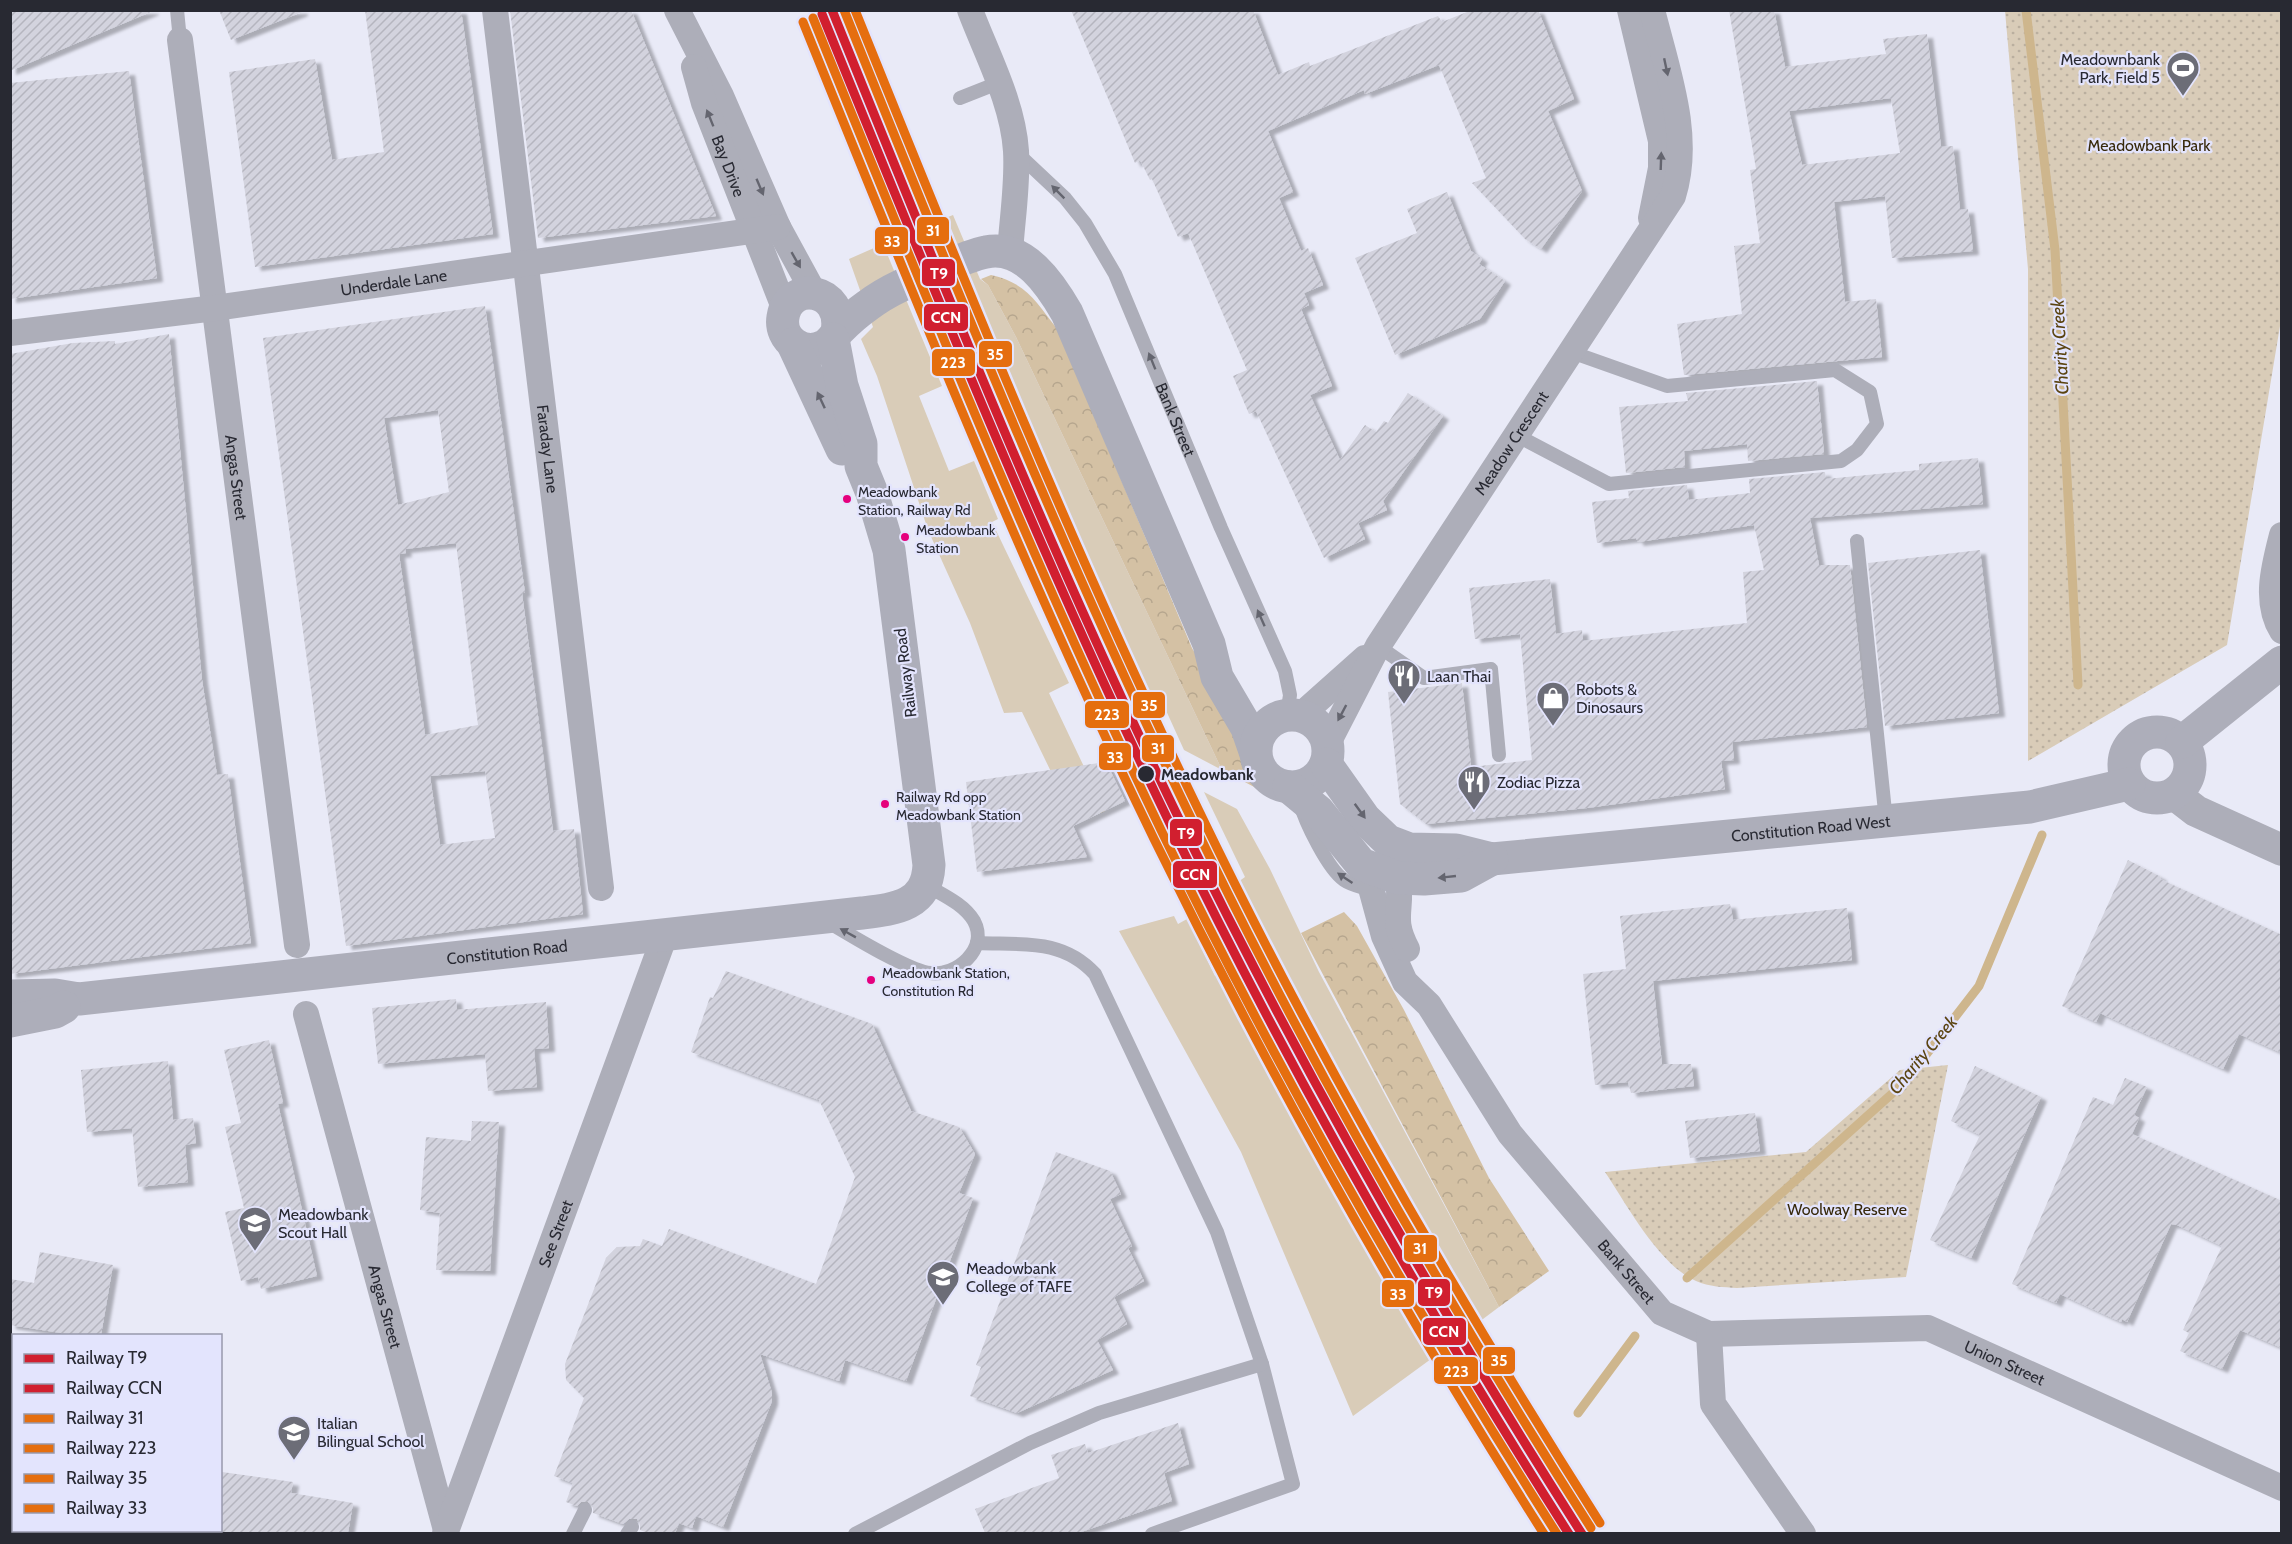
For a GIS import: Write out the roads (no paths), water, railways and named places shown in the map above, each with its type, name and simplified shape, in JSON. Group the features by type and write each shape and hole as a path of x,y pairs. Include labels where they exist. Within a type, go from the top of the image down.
{"main road":[{"path":"870,297 827,345 810,350 793,344 783,328 785,310 797,296 870,297 974,255 998,250 1010,253 1037,271 1067,313 1209,644 1217,677 1247,729 1262,771 1269,779 1294,791 1386,865"},
{"path":"820,296 838,315 835,335"},
{"name":"Railway Road","path":"835,335 842,386 861,444 861,466 882,523 894,578 929,865 926,885"},
{"name":"Railway Road","path":"793,344 844,453 861,466"},
{"path":"1209,644 1246,694 1289,716 1316,723 1327,753 1365,819 1386,865"},
{"path":"2182,742 2282,662"},
{"path":"1256,751 1262,731 1289,716"},
{"path":"2160,731 2182,742 2190,755 2191,770 2185,784 2174,794 2162,798 2149,798 2138,793 2129,784 2124,772 2124,760 2128,748 2136,738 2160,731"},
{"path":"1294,791 1319,775 1327,753"},
{"name":"Constitution Road West","path":"1386,865 1424,879 1461,876 1492,860 2030,807 2129,784"},
{"name":"Constitution Road","path":"10,996 55,995 79,999 818,917 898,907 920,894 926,885"},
{"name":"Constitution Road","path":"10,1022 55,1012 79,999"}],"street":[{"name":"Faraday Lane","path":"495,10 601,888"},
{"path":"970,10 1011,123 1016,152 1010,253"},
{"name":"Meadow Crescent","path":"1630,10 1661,141 1661,168 1647,239"},
{"name":"Meadow Crescent","path":"1327,753 1378,646 1647,239 1673,196 1680,174 1682,154 1667,72 1652,10"},
{"name":"Bay Drive","path":"679,16 721,96 766,229 785,310"},
{"name":"Angas Street","path":"180,40 297,945"},
{"name":"Underdale Lane","path":"10,333 215,308 766,229"},
{"name":"Bay Drive","path":"766,229 820,296"},
{"path":"2282,535 2271,579 2275,621 2282,631"},
{"name":"Meadow Crescent","path":"1289,716 1378,646"},
{"path":"2174,794 2196,811 2282,850"},
{"name":"Bank Street","path":"1386,865 1401,899 1396,924 1419,973 1429,1005 1510,1134 1662,1313 1709,1334"},
{"name":"See Street","path":"446,1532 665,935"},
{"name":"Angas Street","path":"306,1014 446,1532"},
{"name":"Union Street","path":"1709,1334 1928,1328 2282,1488"},
{"path":"1709,1334 1713,1404 1803,1533"}],"lane":[{"name":"Angas Street","path":"177,10 180,40"},
{"path":"960,98 998,83"},
{"name":"Bank Street","path":"1016,152 1065,198 1085,223 1116,274 1221,528 1285,671 1290,695 1289,716"},
{"path":"1516,435 1609,484 1841,461 1857,450 1877,424 1870,392 1835,370 1667,386 1571,352"},
{"path":"1857,541 1886,821"},
{"path":"1378,646 1424,678 1491,669 1499,755"},
{"path":"818,917 922,972 933,974 959,967 967,960 977,943 978,933 970,916 953,900 926,885"},
{"path":"977,943 1045,946 1065,950 1083,961 1095,974 1217,1232 1262,1364 1293,1484 1152,1533"},
{"path":"855,1533 1030,1443 1099,1413 1262,1364"},
{"path":"573,1533 585,1510"}],"waterway":[{"name":"Charity Creek","path":"2026,10 2055,250 2078,685"},
{"name":"Charity Creek","path":"1687,1278 1905,1082 1979,986 2042,835"},
{"path":"1578,1413 1635,1336"}],"rail line":[{"name":"T9","path":"832,10 1000,422 1089,626 1183,827 1275,1008 1372,1186 1475,1361 1582,1534"},
{"name":"31","path":"844,10 926,214 1053,517 1143,717 1235,908 1330,1089 1431,1267 1591,1528"},
{"name":"35","path":"855,10 1021,415 1108,615 1200,813 1292,995 1390,1174 1492,1349 1600,1523"},
{"name":"CCN","path":"822,14 990,424 1078,627 1172,828 1263,1009 1360,1187 1462,1362 1569,1534"},
{"name":"223","path":"813,18 980,427 1068,629 1161,830 1252,1010 1348,1188 1450,1362 1557,1534"},
{"name":"33","path":"803,22 971,434 1106,739 1154,839 1244,1017 1339,1192 1439,1364 1544,1534"}],"place":[{"name":"Meadownbank Park, Field 5","path":"2183,97"},
{"name":"Meadowbank Station, Railway Rd","path":"847,499"},
{"name":"Meadowbank Station","path":"905,537"},
{"name":"Laan Thai","path":"1404,705"},
{"name":"Robots & Dinosaurs","path":"1553,727"},
{"name":"Meadowbank","path":"1146,774"},
{"name":"Railway Rd opp Meadowbank Station","path":"885,804"},
{"name":"Zodiac Pizza","path":"1474,811"},
{"name":"Meadowbank Station, Constitution Rd","path":"871,980"},
{"name":"Meadowbank Scout Hall","path":"255,1252"},
{"name":"Meadowbank College of TAFE","path":"943,1306"},
{"name":"Italian Bilingual School","path":"294,1461"}],"park label":[{"name":"Meadowbank Park","path":"2149,145"},
{"name":"Woolway Reserve","path":"1847,1209"}]}
